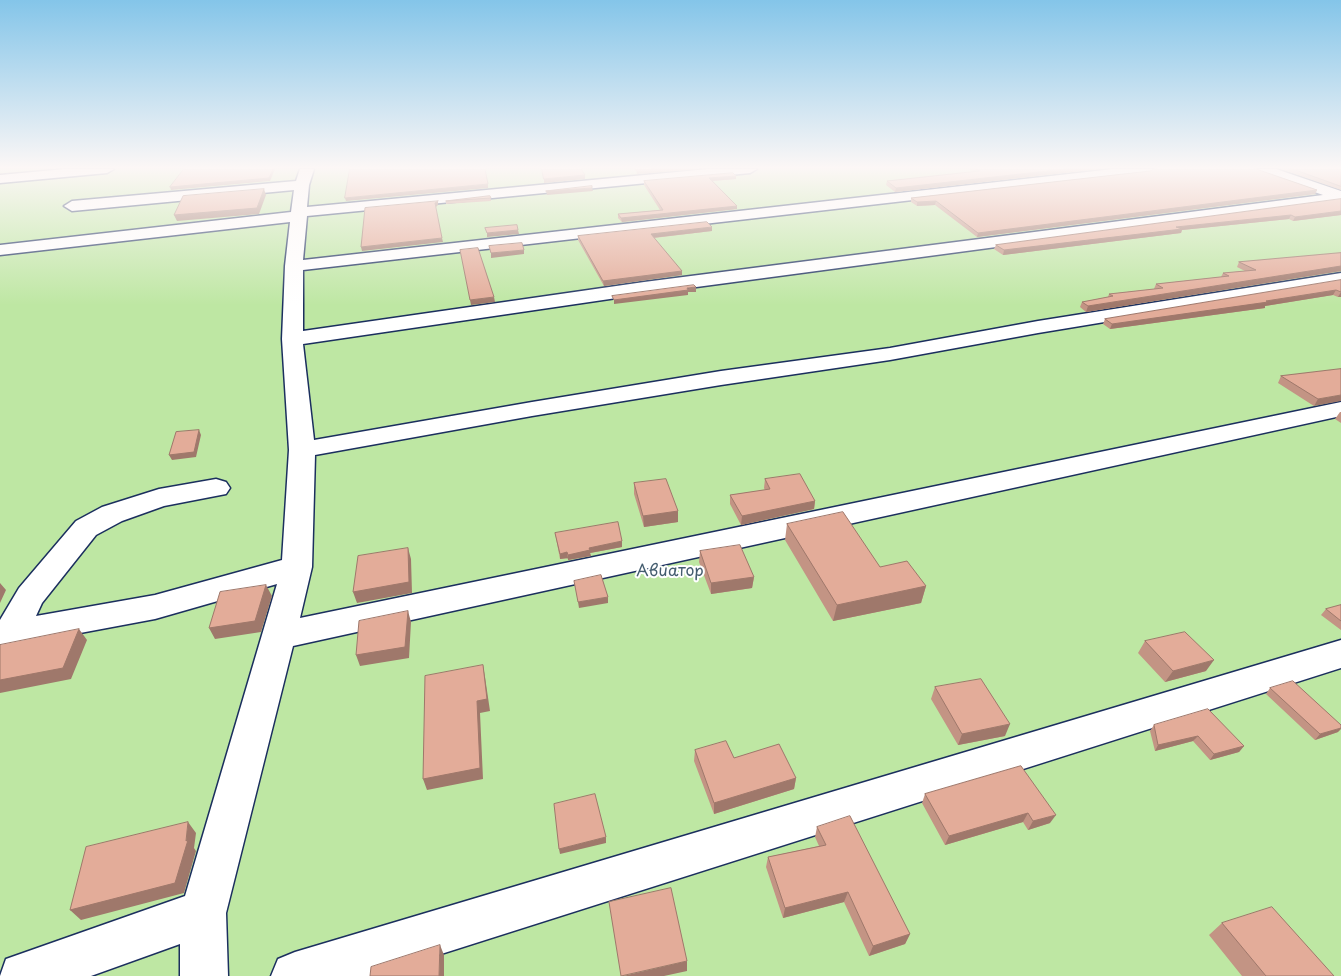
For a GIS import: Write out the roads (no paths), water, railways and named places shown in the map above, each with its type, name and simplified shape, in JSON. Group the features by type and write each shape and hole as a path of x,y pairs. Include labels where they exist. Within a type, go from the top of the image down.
{"street":[{"path":"0,250 294,215"},
{"path":"204,976 203,913 297,567 302,450 292,339 294,266 299,215"},
{"path":"294,266 747,215"},
{"path":"292,339 644,288 1200,215"},
{"path":"302,450 664,387 890,354 1038,327 1341,278"},
{"path":"278,636 1341,409"},
{"path":"5,634 30,596 86,528 112,514 159,498 216,488"},
{"path":"5,634 154,608 297,567"},
{"path":"295,976 1341,654"},
{"path":"23,976 203,913"}],"park label":[{"name":"Авиатор","path":"670,572"}]}
